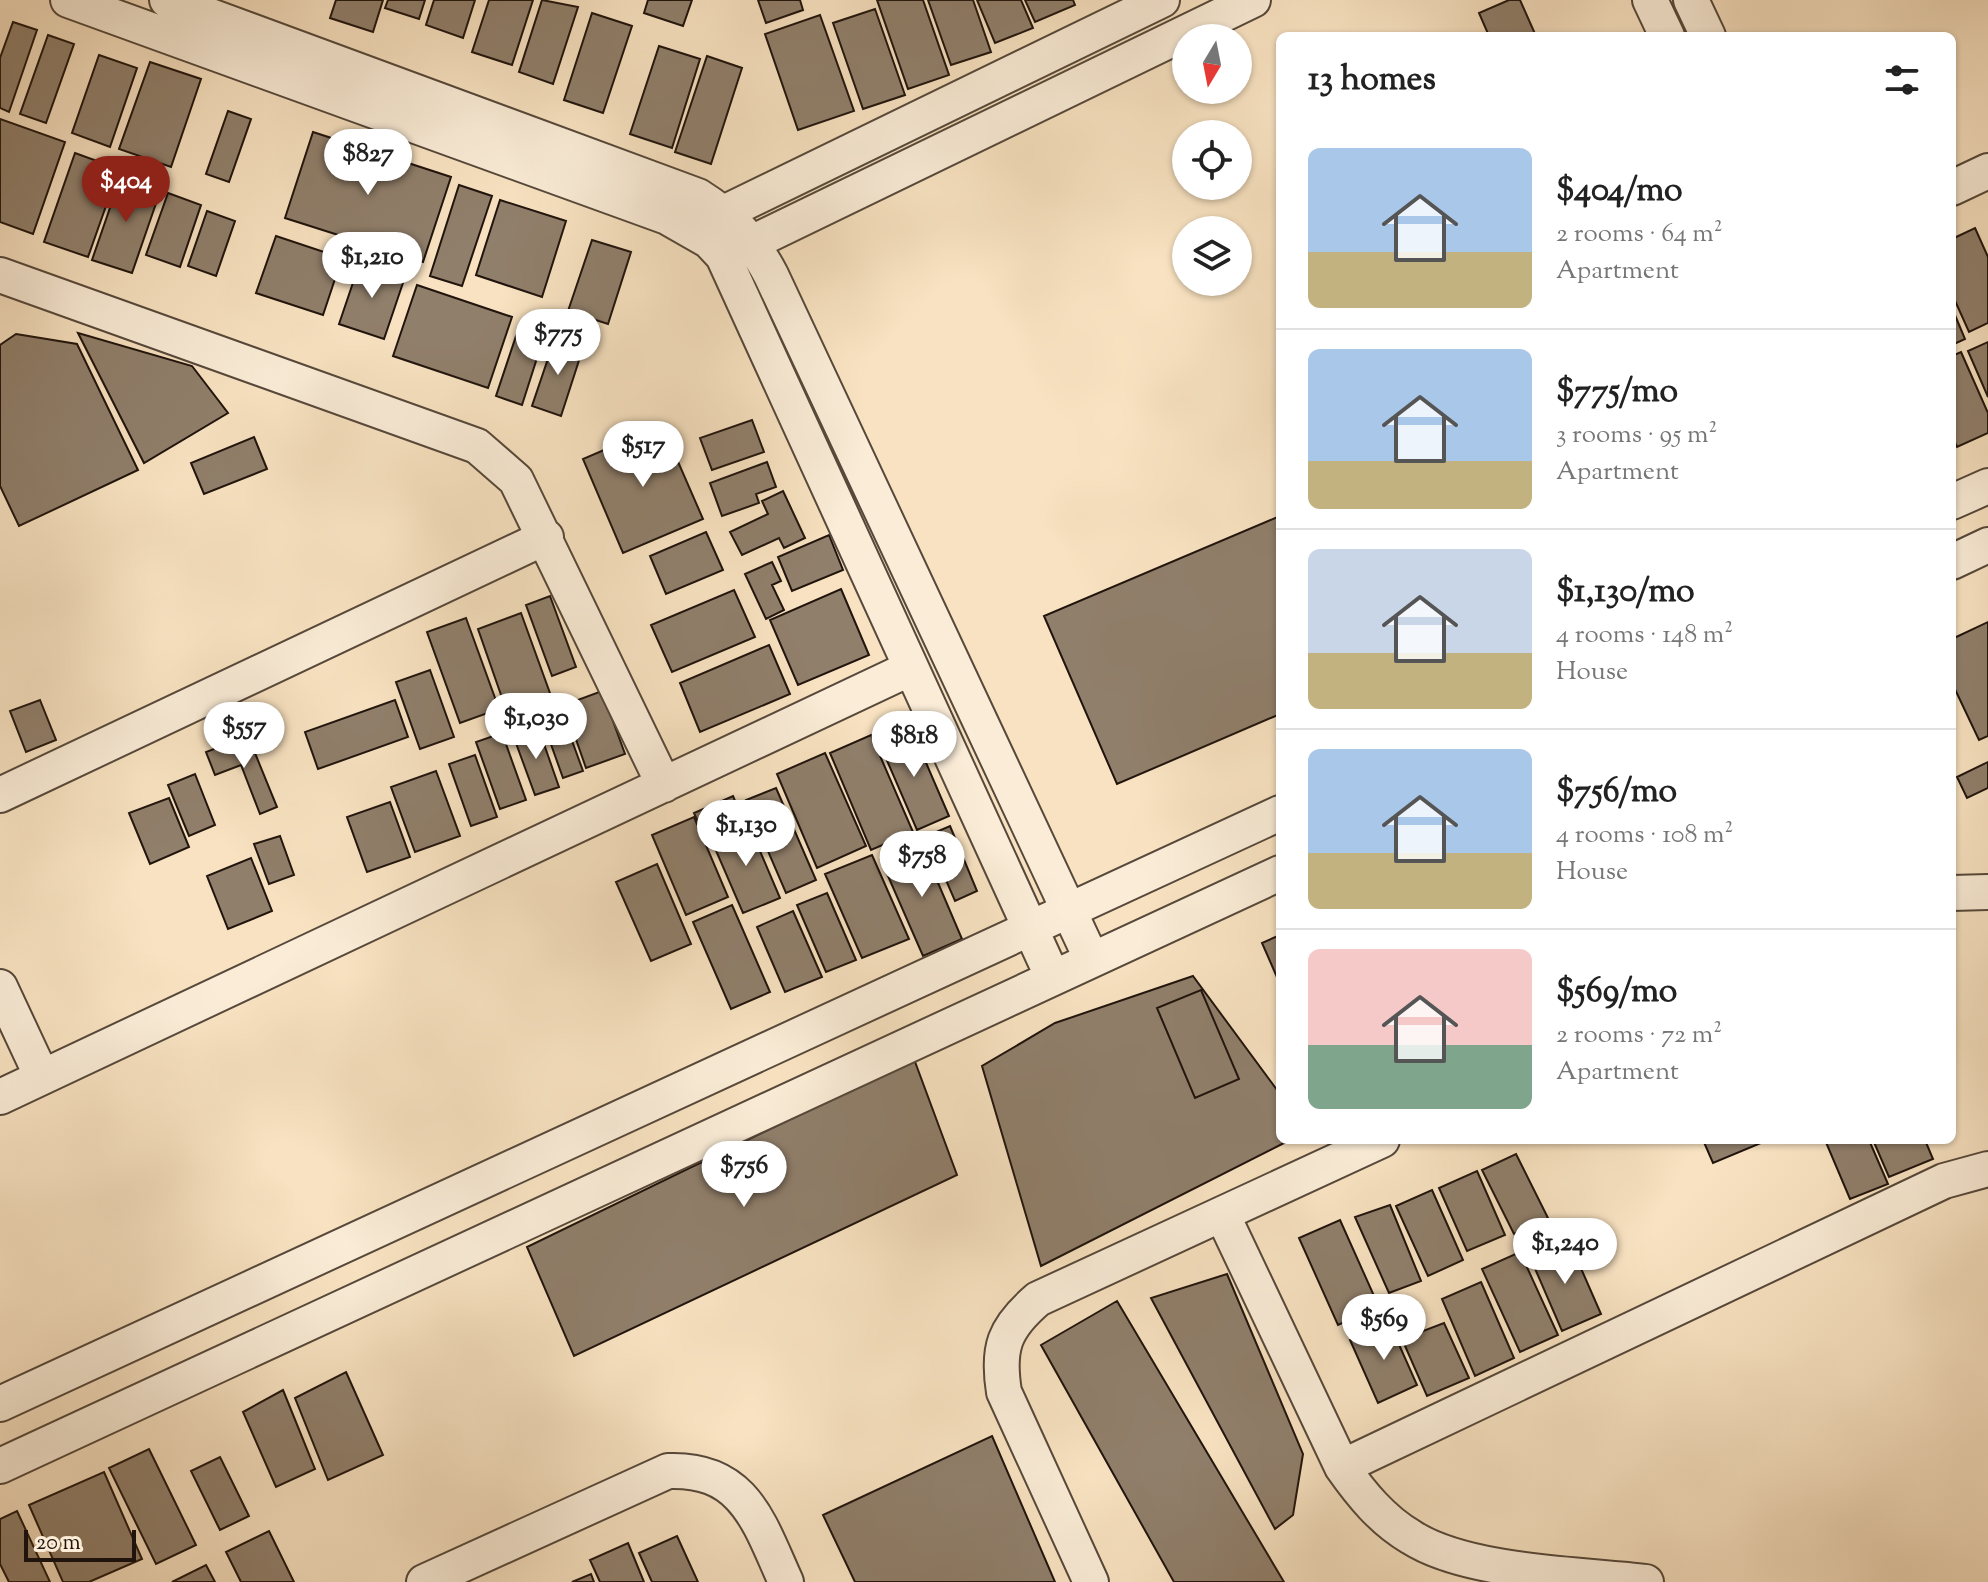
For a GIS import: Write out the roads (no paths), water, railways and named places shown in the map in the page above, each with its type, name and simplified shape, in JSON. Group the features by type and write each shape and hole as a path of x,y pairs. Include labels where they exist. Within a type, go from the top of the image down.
{"street":[{"path":"68,0 692,229 723,256 1053,978"},
{"path":"167,0 698,196 725,212 754,242 1092,960"},
{"path":"723,256 1253,0"},
{"path":"1650,0 1665,32"},
{"path":"1691,0 1706,32"},
{"path":"692,229 1158,1"},
{"path":"1956,186 1988,171"},
{"path":"0,275 271,369 477,446 516,480 664,785"},
{"path":"1956,500 1988,486"},
{"path":"0,795 546,537"},
{"path":"1956,556 1988,545"},
{"path":"0,1097 664,785 905,656 936,625"},
{"path":"0,1404 1276,815"},
{"path":"0,1466 1276,875"},
{"path":"1956,893 1988,892"},
{"path":"0,987 42,1077"},
{"path":"1091,1582 1004,1392 1000,1366 1004,1339 1018,1316 1038,1299 1373,1144"},
{"path":"1342,1467 1944,1181 1988,1169"},
{"path":"1222,1214 1342,1467 1368,1503 1411,1538 1462,1559 1646,1582"},
{"path":"294,1269 319,1319"},
{"path":"424,1582 668,1471 689,1470 728,1484 743,1498 761,1526 786,1582"}]}
